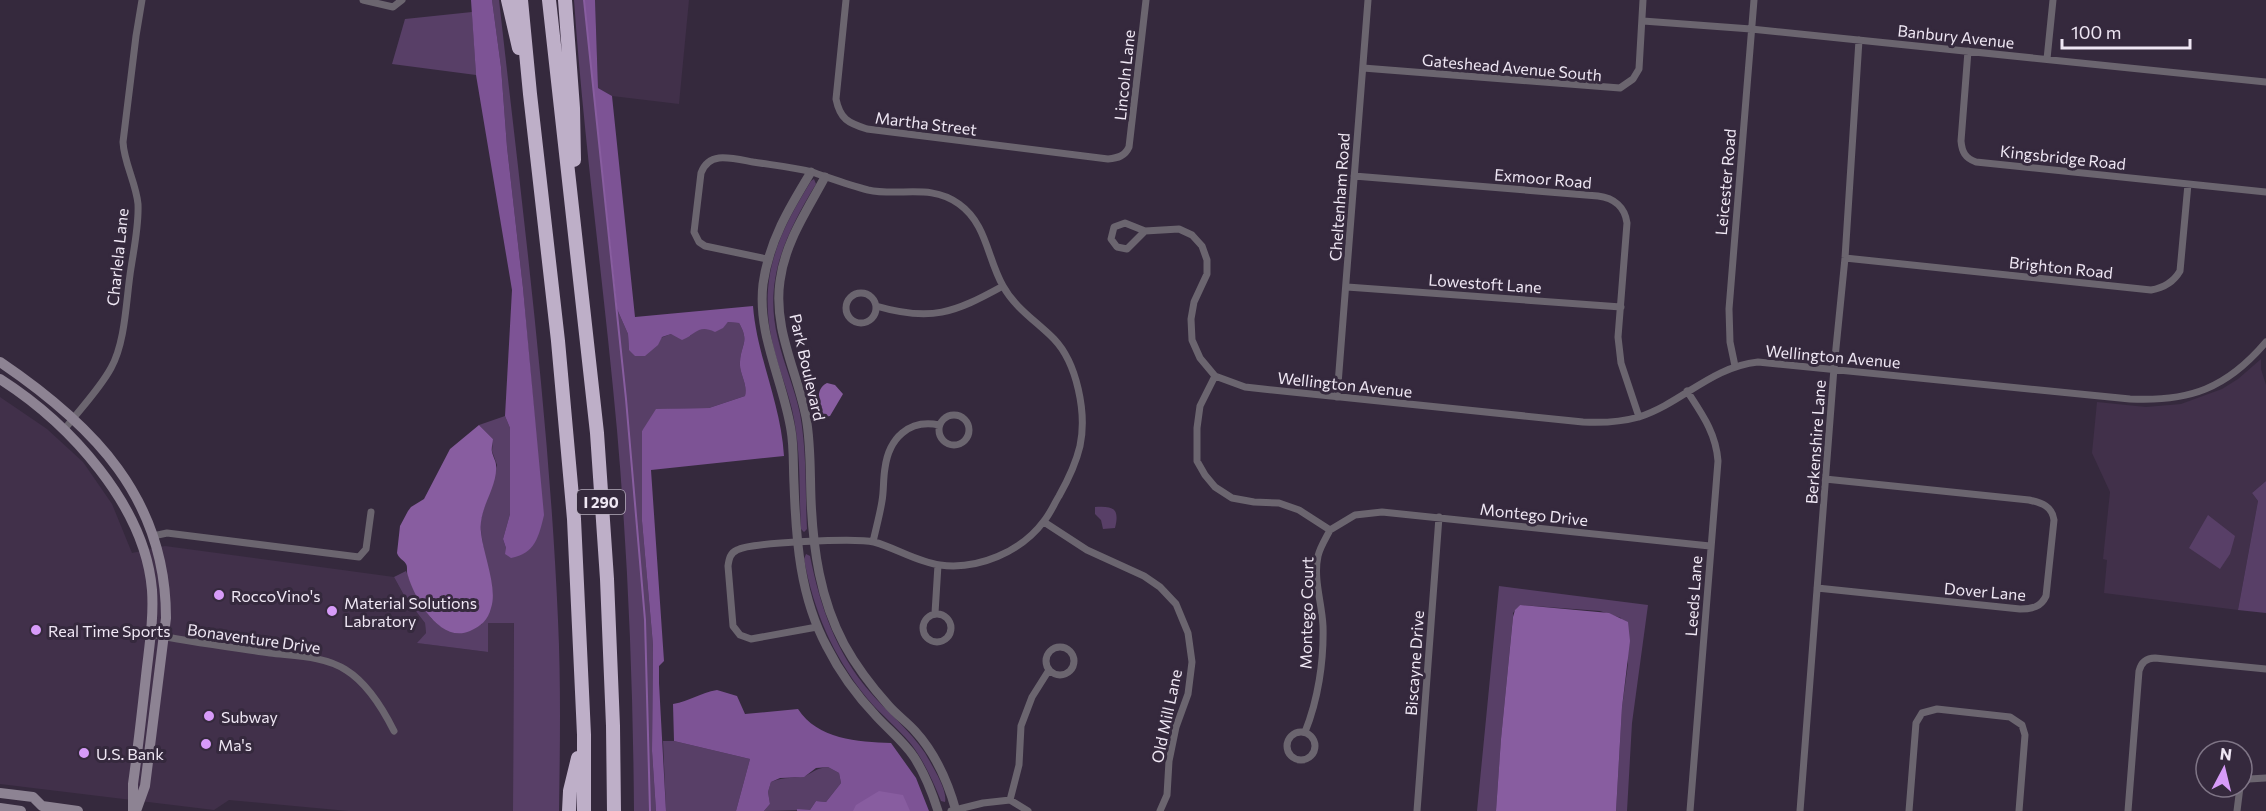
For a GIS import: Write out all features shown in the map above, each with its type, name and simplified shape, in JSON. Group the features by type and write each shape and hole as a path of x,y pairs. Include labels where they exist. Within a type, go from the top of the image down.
{"highway":[{"path":"508,0 530,94"},
{"name":"I 290","path":"521,0 558,341 574,519 584,735 584,811"},
{"name":"I 290","path":"549,0 597,433 613,726 614,811"},
{"path":"565,0 573,108 576,249"},
{"path":"569,811 570,791 584,735"}],"main road":[{"path":"0,362 30,382 101,446 122,473 153,536 165,594 165,637 145,786 135,811"},
{"path":"0,379 64,430 86,452 124,506 136,532 151,582 153,608 133,784 135,811"},
{"path":"0,793 33,797 39,809 78,811"},
{"path":"0,808 21,811"}],"street":[{"name":"Charlela Lane","path":"64,430 111,368 117,354 124,318 138,204 124,155 123,142 142,0"},
{"path":"363,0 393,7 402,0"},
{"name":"Martha Street","path":"846,0 836,99 838,111 844,120 867,129 1108,159 1118,158 1127,152"},
{"name":"Lincoln Lane","path":"1127,152 1130,147 1146,0"},
{"name":"Cheltenham Road","path":"1337,397 1368,0"},
{"name":"Gateshead Avenue South","path":"1363,68 1620,88 1629,84 1637,75 1643,0"},
{"name":"Leicester Road","path":"1735,366 1730,342 1729,309 1754,0"},
{"path":"2047,59 2053,0"},
{"name":"Banbury Avenue","path":"1643,21 1751,29 2266,82"},
{"name":"Berkenshire Lane","path":"1800,811 1834,368 1845,258 1860,40"},
{"name":"Kingsbridge Road","path":"1968,51 1961,141 1962,149 1968,159 1976,162 2266,192"},
{"path":"767,259 705,246 699,242 694,232 704,165 719,158 730,158 811,172 870,190 929,191 960,205 981,228 1003,286 1024,313 1055,340 1070,366 1081,395 1080,446 1071,474 1044,522 1027,538 1004,554 985,562 938,565 873,542 842,539 740,548 730,556 728,566 733,626 740,635 751,639 817,627"},
{"name":"Park Boulevard","path":"811,172 781,221 767,259 763,286 764,330 783,393 791,434 796,543 805,589 817,627 840,669 866,705 914,757 929,785 938,811"},
{"name":"Exmoor Road","path":"1354,176 1611,199 1622,208 1628,223 1620,307 1619,350 1639,417"},
{"name":"Park Boulevard","path":"825,177 789,244 781,273 779,302 783,338 806,418 814,542 826,600 843,643 877,692 916,732 929,749 940,767 954,810"},
{"name":"Brighton Road","path":"1845,258 2151,290 2160,289 2176,278 2180,272 2188,184"},
{"path":"1145,231 1127,249 1117,247 1111,239 1114,227 1121,223 1145,231 1179,229 1191,235 1202,246 1207,260 1207,274 1194,302 1191,319 1192,340 1200,358 1215,376 1200,406 1197,428 1197,461 1205,475 1215,487 1232,498 1279,503 1299,510 1330,530"},
{"path":"876,306 898,312 937,314 973,302 1003,286"},
{"name":"Lowestoft Lane","path":"1347,287 1620,307"},
{"path":"859,293 868,294 875,301 876,306 871,319 862,323 852,320 847,311 848,302 859,293"},
{"name":"Wellington Avenue","path":"1215,376 1245,387 1583,422 1608,422 1639,417 1671,402 1715,374 1735,366 1758,362 2153,400 2188,396 2219,384 2246,364 2266,342"},
{"name":"Leeds Lane","path":"1687,391 1707,421 1717,447 1718,461 1690,811"},
{"path":"960,416 967,423 969,433 964,441 950,444 939,434 939,425 945,417 960,416"},
{"path":"873,542 882,500 888,452 894,441 905,430 918,424 939,425"},
{"name":"Dover Lane","path":"1817,588 2020,609 2034,608 2046,596 2054,520 2049,507 2029,500 1825,479"},
{"path":"153,536 167,533 359,557 366,549 371,512"},
{"name":"Montego Drive","path":"1330,530 1355,515 1382,512 1710,546"},
{"name":"Biscayne Drive","path":"1417,811 1439,517"},
{"name":"Old Mill Lane","path":"1044,522 1087,550 1143,576 1160,587 1176,604 1188,633 1192,662 1188,694 1176,727 1168,761 1167,795 1160,811"},
{"name":"Montego Court","path":"1305,732 1317,689 1322,650 1323,626 1317,580 1318,555 1330,530"},
{"path":"935,613 938,565"},
{"path":"935,613 945,616 951,623 948,637 939,642 926,638 922,629 924,620 935,613"},
{"name":"Bonaventure Drive","path":"151,634 174,640 304,657 345,669 358,680 385,712 394,731"},
{"path":"1063,647 1071,652 1075,661 1069,673 1060,676 1049,670 1046,661 1050,652 1063,647"},
{"path":"2128,811 2139,671 2142,663 2146,659 2155,658 2266,669"},
{"path":"1010,800 1019,765 1021,726 1032,697 1049,670"},
{"path":"1909,811 1916,723 1922,713 1937,709 2010,717 2022,725 2025,735 2019,811"},
{"name":"Montego Court","path":"1305,732 1314,741 1314,750 1309,757 1296,759 1289,753 1288,739 1296,733 1305,732"},
{"path":"954,810 1010,800 1028,811"}],"shaded area":[{"path":"471,0 492,0 501,67 544,515 535,543 526,553 511,558 505,554 503,539 510,514 510,428 505,416 512,290 476,75"},
{"path":"492,0 499,0 534,310 548,465 559,644 559,811 513,811 514,623 488,623 488,652 417,643 426,633 425,623 405,597 394,577 406,571 418,599 431,618 440,626 468,631 482,624 485,560 481,518 497,465 492,451 493,439 479,425 505,416 510,428 510,514 503,539 506,548 539,470 501,67"},
{"path":"574,0 584,0 617,309 628,334 629,350 671,334 690,336 698,329 722,328 728,322 739,323 744,335 740,362 745,396 709,408 668,409 642,431 642,521 653,645 652,751 656,811 634,811 629,620 621,478"},
{"path":"584,0 595,0 598,88 612,96 635,317 753,306 759,344 782,436 784,456 651,470 664,661 659,666 659,683 666,811 656,811 652,751 653,645 642,521 642,431 656,409 709,408 745,396 740,362 744,335 739,323 728,322 715,332 701,329 682,340 671,334 662,337 658,345 645,356 635,356 629,350 628,334 617,309"},
{"path":"595,0 689,0 679,104 612,96 598,88"},
{"path":"472,12 476,75 392,64 405,19"},
{"path":"814,179 816,184 795,221 780,258 773,296 778,339 798,405 802,428 807,529 804,532 801,529 796,433 792,409 771,336 768,292 770,273 782,236 800,200"},
{"path":"2261,359 2261,369 2266,385 2266,481 2252,493 2258,501 2238,610 2104,593 2107,560 2103,559 2110,492 2092,453 2097,402 2146,407 2181,404 2222,389 2238,379"},
{"path":"827,383 835,385 843,394 830,416 824,417 819,405 819,393"},
{"path":"0,397 47,429 83,462 112,504 132,553 165,546 394,577 405,597 425,623 426,633 418,643 488,652 488,623 514,622 513,811 348,811 229,800 214,810 0,784"},
{"path":"479,425 493,439 492,450 496,465 494,482 481,523 493,600 484,622 470,631 459,633 449,631 430,617 411,586 406,564 397,553 400,526 408,511 424,499 450,449"},
{"path":"2266,481 2266,613 2238,610 2258,501 2252,493"},
{"path":"1095,507 1111,508 1116,512 1115,528 1103,529 1101,520 1095,514"},
{"path":"2208,515 2235,536 2230,554 2220,569 2189,548"},
{"path":"806,554 810,556 824,611 839,645 858,677 925,753 942,784 945,802 941,801 928,771 911,744 866,697 843,665 826,632 813,597 804,559"},
{"path":"1499,586 1648,605 1632,723 1627,811 1616,811 1622,707 1628,664 1621,618 1600,611 1520,605 1513,613 1496,811 1477,811"},
{"path":"1520,605 1609,613 1628,622 1630,641 1622,707 1616,811 1496,811 1513,617"},
{"path":"717,690 737,696 745,714 798,709 806,719 827,733 852,740 891,743 916,778 929,811 797,811 797,809 810,810 816,801 826,802 841,783 839,773 828,767 816,768 804,777 780,778 771,782 768,792 770,804 764,811 736,811 750,759 674,741 673,704"},
{"path":"663,741 674,741 750,759 736,811 666,811"},
{"path":"828,767 839,773 841,783 826,802 816,801 810,810 764,811 770,804 768,792 771,782 802,777"},
{"path":"879,791 903,795 910,811 853,811 856,805"}],"waterway":[{"path":"584,0 626,399 645,620 650,811"}],"place":[{"name":"RoccoVino's","path":"219,595"},
{"name":"Material Solutions Labratory","path":"332,611"},
{"name":"Real Time Sports","path":"36,630"},
{"name":"Subway","path":"209,716"},
{"name":"Ma's","path":"206,744"},
{"name":"U.S. Bank","path":"84,753"}]}
